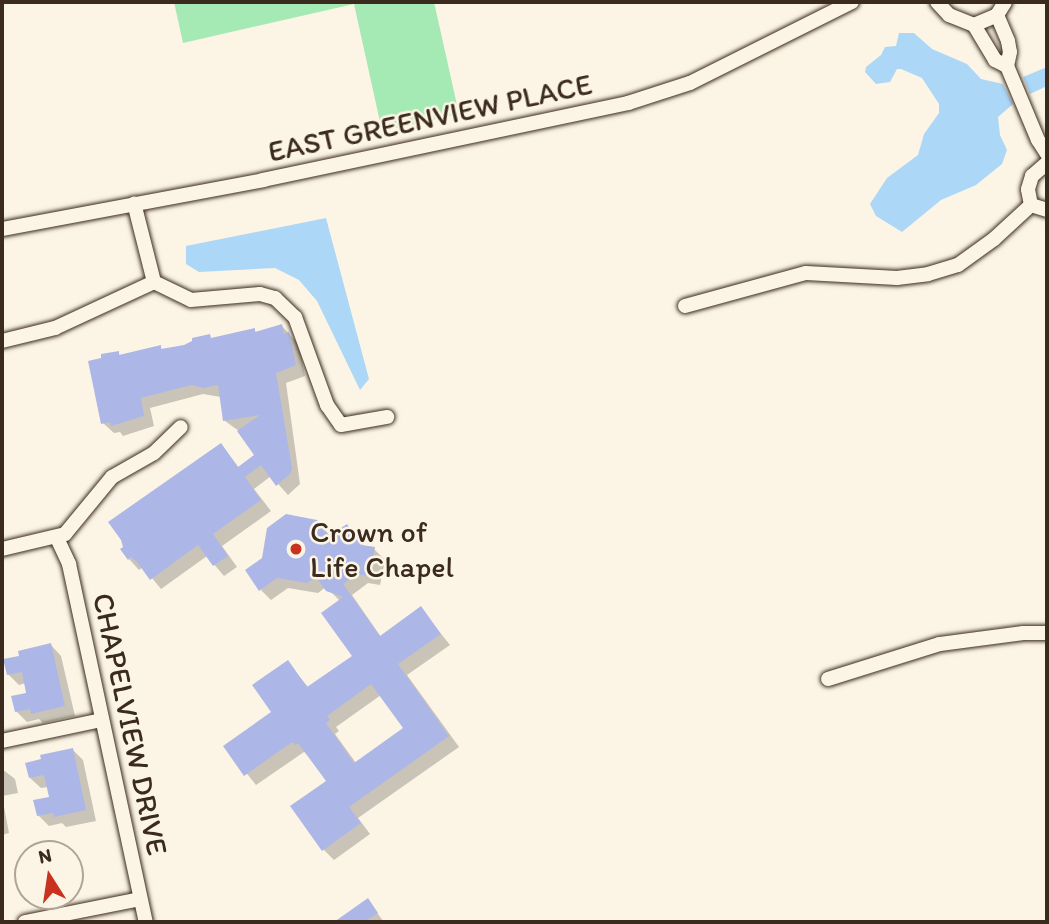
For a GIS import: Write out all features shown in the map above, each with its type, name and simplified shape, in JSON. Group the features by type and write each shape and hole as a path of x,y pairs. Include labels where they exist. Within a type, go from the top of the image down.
{"street":[{"name":"EAST GREENVIEW PLACE","path":"2,229 275,178 628,103 690,83 852,2"},
{"path":"937,2 949,15 974,25 995,60 1007,66"},
{"path":"974,25 997,15 1005,2"},
{"path":"997,15 1008,41 1007,66 1038,140 1047,153"},
{"path":"1031,205 1028,189 1032,176 1047,163"},
{"path":"134,203 154,282 191,300 260,294 275,298 295,317 327,405 341,425 387,417"},
{"path":"1031,205 1047,210"},
{"path":"685,306 806,273 897,278 928,274 958,265 994,239 1031,205"},
{"path":"2,341 55,328 154,282"},
{"path":"2,549 57,538 72,527 113,477 154,453 181,427"},
{"name":"CHAPELVIEW DRIVE","path":"57,538 69,564 146,922"},
{"path":"828,679 940,644 1023,633 1047,633"},
{"path":"2,741 102,720"},
{"path":"25,922 140,899"}],"green space":[{"path":"174,2 434,2 459,114 382,131 354,4 183,43"}],"water":[{"path":"899,33 914,33 932,49 967,64 981,79 1003,84 1013,104 998,117 1000,135 1007,150 1002,164 976,185 941,200 902,232 876,216 870,204 887,178 918,155 924,134 939,113 939,104 922,78 897,69 890,82 876,84 865,72 866,67 881,55 885,47 896,46"},
{"path":"1047,67 1047,86 1030,94 1023,77"},
{"path":"326,218 369,379 360,390 317,301 299,280 275,268 199,272 186,264 186,246"}],"building":[{"path":"282,324 284,334 289,332 296,365 276,373 292,468 290,474 276,486 261,465 245,477 261,500 213,534 228,556 213,566 198,545 150,580 137,562 131,557 128,560 120,549 123,547 121,540 108,522 221,443 238,467 254,455 237,431 260,415 223,421 218,385 203,388 191,385 141,398 144,416 111,426 110,422 101,424 88,361 101,358 101,354 119,351 119,355 161,345 161,349 184,345 192,341 192,338 210,334 211,338 255,328 255,332"},
{"path":"286,514 317,520 329,536 347,524 362,545 375,547 370,576 357,574 343,584 380,636 421,606 441,634 398,664 449,736 349,807 361,823 322,851 290,806 326,781 298,743 295,745 292,742 244,776 223,746 271,712 252,685 288,660 307,687 352,656 321,613 343,597 326,591 316,577 307,583 277,578 259,591 245,570 262,558 267,528","holes":["371,684 403,728 354,763 326,723 330,720 327,716"]},
{"path":"51,643 65,706 31,714 30,709 15,712 11,696 26,693 22,672 7,675 3,659 19,656 18,651"},
{"path":"73,748 86,810 54,817 53,813 37,816 33,800 49,797 44,775 29,778 25,763 41,759 40,755"},
{"path":"368,898 378,913 364,922 334,922"}],"place":[{"name":"Crown of Life Chapel","path":"296,549"}]}
